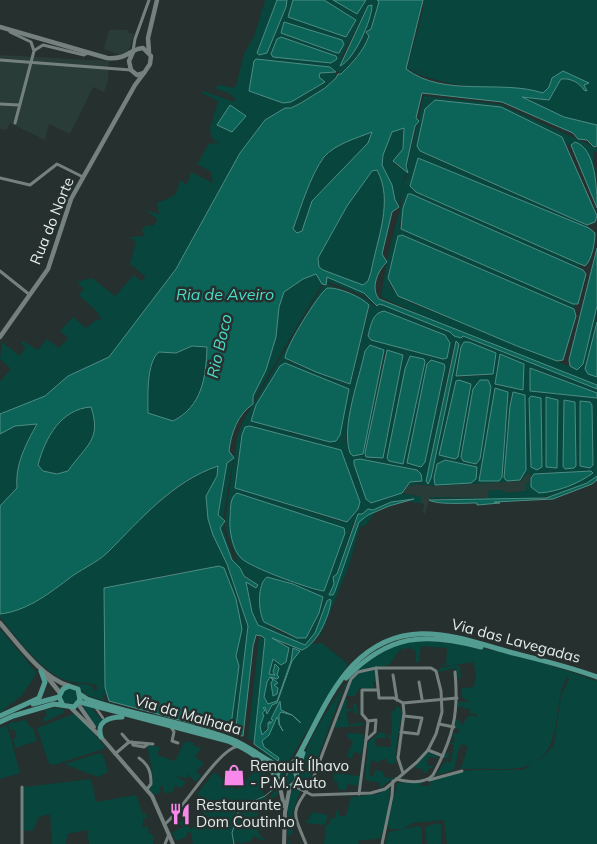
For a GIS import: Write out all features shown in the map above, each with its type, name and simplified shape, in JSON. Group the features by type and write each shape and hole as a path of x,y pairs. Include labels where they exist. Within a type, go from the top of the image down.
{"main road":[{"path":"0,27 108,58 131,70 144,73 150,64 148,38 157,0"},
{"path":"108,58 122,58 136,50 148,38"},
{"path":"136,50 149,52"},
{"path":"134,85 131,70 136,50"},
{"name":"Rua do Norte","path":"0,337 30,296 52,261 68,208 83,177 134,85 144,73"},
{"path":"0,624 60,695 63,705"},
{"path":"0,624 48,674 59,683 75,688 81,695 79,703 71,708 54,704 13,716 0,722"},
{"path":"352,672 371,653 408,635 441,636 451,640"},
{"name":"Via das Lavegadas","path":"286,768 302,748 338,685 352,667 378,646 408,635 454,635 597,678"},
{"name":"Via das Lavegadas","path":"298,778 309,740 339,688 352,672 373,654 394,643 424,638 451,640 597,678"},
{"path":"0,716 36,700 42,695 45,682 41,671"},
{"path":"13,710 60,695 69,686"},
{"name":"Via da Malhada","path":"81,695 87,699 134,714 229,738 254,750 276,765 286,768"},
{"name":"Via da Malhada","path":"79,703 224,740 238,746 265,763 278,780"},
{"path":"101,737 99,727 108,719 118,716 132,718"},
{"path":"286,768 293,769 298,778 291,786 284,786 278,780 280,771 286,768"}],"street":[{"path":"136,50 135,39 149,0"},
{"path":"0,27 27,40 34,51"},
{"path":"15,123 34,51 43,45 84,55 88,53"},
{"path":"0,60 32,60 131,70"},
{"path":"0,104 20,105"},
{"path":"0,178 30,185 54,164 83,177"},
{"path":"0,271 30,296"},
{"path":"284,844 285,812 291,786 305,791 312,795 371,793 385,789 428,750 439,724 441,698 436,671 414,666 376,668 358,672 351,680 313,778 305,791 295,809 294,816 306,844"},
{"path":"376,668 379,698 398,700 403,703 457,698"},
{"path":"429,780 443,756 454,727 457,698 456,672"},
{"path":"393,675 396,698 398,700"},
{"path":"419,682 422,700"},
{"path":"359,794 368,721 362,714 362,690 378,690"},
{"path":"79,703 101,737"},
{"path":"403,703 404,716 398,758 403,773"},
{"path":"71,708 101,737 147,789 173,844"},
{"path":"96,708 104,718"},
{"path":"401,732 418,734 422,718 404,716"},
{"path":"366,740 375,732 376,720 368,721"},
{"path":"439,724 454,727"},
{"path":"171,727 174,732 172,741 178,743"},
{"path":"122,734 131,742 153,744"},
{"path":"164,822 182,807 224,753 226,746 224,740"},
{"path":"115,754 131,742"},
{"path":"224,753 238,746"},
{"path":"428,750 443,756"},
{"path":"139,758 147,764 151,776 151,784 147,789"},
{"path":"394,780 429,780 462,770"},
{"path":"298,778 309,783 313,778"},
{"path":"298,778 305,791"},
{"path":"278,780 285,812"},
{"path":"382,844 394,780"},
{"path":"22,787 22,844"},
{"path":"165,844 169,834"}],"shaded area":[{"path":"265,0 277,0 257,53 261,55 267,51 287,0 293,0 290,9 347,37 356,20 324,0 333,0 357,14 366,0 377,0 379,2 371,29 367,31 369,36 362,50 341,74 330,67 255,60 249,88 281,101 295,99 325,82 319,77 320,73 335,73 336,78 325,88 291,108 224,182 176,269 109,357 68,376 45,396 0,414 0,381 11,369 0,359 2,342 20,356 25,348 21,343 23,341 38,350 47,339 59,348 68,338 60,331 73,317 86,328 97,319 100,321 102,318 98,317 99,314 79,295 84,289 77,282 92,278 115,296 134,275 141,281 146,277 130,264 136,242 129,237 145,236 142,230 147,225 153,226 157,222 156,218 145,210 159,214 157,202 166,200 176,194 180,180 187,185 191,172 213,183 211,172 197,164 209,143 213,145 215,142 222,146 211,137 210,128 218,101 202,93 204,91 234,102 235,99 229,93 216,89 216,87 220,85 234,88 236,86 244,54 255,34","holes":["368,6 372,7 355,51 341,66 342,56","281,33 344,43 337,53"]},
{"path":"423,0 597,0 597,125 564,117 522,98 526,96 549,100 560,79 574,81 584,90 586,84 584,82 563,71 552,78 549,87 543,93 458,85 407,70 430,74 407,69 423,10"},
{"path":"109,30 128,30 127,32 134,34 129,50 120,55 104,49"},
{"path":"0,55 109,61 108,80 104,92 93,87 70,134 49,124 45,140 10,123 6,130 0,129"},
{"path":"424,96 500,104 597,148 597,152 594,151 593,163 597,178 583,146 577,142 567,146 566,143 435,100 425,109 418,140 420,151 587,225 589,228 418,158 410,186 416,192 580,264 579,268 411,194 407,196 399,227 576,305 574,309 405,236 394,255 388,273 392,289 411,303 571,367 583,364 597,306 596,323 586,372 597,377 597,385 436,322 381,297 387,259 401,205 402,189 408,173 408,161"},
{"path":"404,127 403,149 394,164 408,173 404,176 399,204 395,200 395,195 383,171 382,158 392,132"},
{"path":"373,132 368,143 312,201 302,231 297,233 293,229 311,182 325,157 335,148"},
{"path":"376,169 384,194 384,207 371,272 368,281 363,285 323,270 319,267 318,258 347,205 372,171"},
{"path":"316,274 322,284 253,401 253,396 273,346 278,309 283,293 293,284"},
{"path":"327,277 361,292 375,305 366,297 329,282 327,284"},
{"path":"327,284 367,299 375,307 379,304 383,305 461,338 462,336 597,389 597,393 538,370 529,369 535,392 597,398 597,476 578,487 558,494 516,500 429,499 432,497 488,498 489,490 504,490 505,493 526,491 526,483 529,483 531,475 528,473 521,481 437,486 413,484 413,487 409,485 410,482 420,483 416,470 368,460 354,464 366,499 369,502 402,493 421,497 421,503 410,502 413,499 391,502 373,510 368,509 358,516 353,523 337,574 332,578 334,584 330,595 335,591 355,527 363,518 376,511 366,525 360,527 349,566 320,636 318,635 327,601 315,633 305,645 258,625 252,612 246,582 252,586 253,581 237,566 230,553 221,533 220,528 224,524 223,529 233,558 238,562 225,528 237,437 242,423 322,287","holes":["330,287 347,292 363,301 369,309 352,379 347,384 288,361 285,355 323,292","384,311 445,335 450,347 447,358 443,359 371,340 373,318 379,312","454,343 459,344 431,478 426,483","384,350 362,456 357,455 346,442 346,438 365,351","385,351 402,354 403,356 388,435 380,459 369,458 365,453","496,353 491,375 458,377","409,356 416,400 403,464 389,461 387,458","431,360 444,364 445,371 425,462 409,465 407,463 427,364","285,363 349,389 332,442 291,433 252,414","524,364 523,390 496,385","480,380 491,387 480,459 476,464 463,461 461,457 473,389","497,388 506,391 508,395 504,449 479,481","511,394 525,473 520,480 504,478","452,396 455,459 439,455","545,398 558,400 558,468 546,467","580,401 590,402 580,467 579,403","341,450 360,502 358,509 347,522 236,488 239,453","445,460 476,466 478,471 434,482 437,464","593,472 584,479 537,492 531,487 531,478 536,473","235,494 345,533 325,589 322,591 278,577 245,561 236,550 230,526 230,508","265,578 324,599 312,629 306,638 288,635 262,619 261,589"]},
{"path":"192,346 207,347 203,380 196,399 182,415 172,421 148,413 150,372 155,357 159,352 176,353"},
{"path":"91,406 95,427 86,448 68,471 57,474 43,471 38,465 50,435 63,419 71,413"},
{"path":"38,423 20,462 17,488 0,506 0,434 15,426"},
{"path":"233,460 223,518 225,521 218,515 227,463"},
{"path":"218,466 217,476 206,496 225,560 248,626 235,735 226,734 230,728 234,706 239,666 236,656 242,629 236,599 224,568 182,572 104,588 106,696 103,695 105,701 86,695 76,683 91,685 95,691 98,689 96,685 69,681 56,676 47,669 29,652 0,617 0,614 19,610 36,602 72,576 99,560 158,503 186,483"},
{"path":"528,473 531,475 527,491 505,493 489,490 489,498 430,497 425,514 423,513 424,504 421,503 421,497 402,493 409,485 413,484 437,486 520,481"},
{"path":"0,629 37,673 22,695 0,713"},
{"path":"259,636 265,639 254,741 248,739"},
{"path":"272,638 302,650 309,644 322,643 348,664 289,761 284,762 279,762 270,758 253,745 278,761 279,758 264,747 262,741 268,736 277,716 279,720 281,712 286,712 297,720 287,711 281,710 280,702 270,725 267,725 265,733 260,734 260,726 264,715 263,708 265,707 267,714 272,705 277,703 292,661 299,651 292,648 291,661 276,702 268,704 264,697 267,682 270,677 273,680 272,690 276,693 275,681 271,677 275,677 279,668 275,664 273,672 275,675 269,674 273,659 281,665 286,662 287,645"},
{"path":"414,641 460,644 553,666 597,681 597,844 447,844 444,820 412,823 403,829 389,829 387,826 397,783 421,782 421,786 429,786 431,780 451,773 472,770 523,770 537,761 518,768 461,769 468,746 462,744 459,748 454,770 436,775 448,759 444,757 445,753 449,753 448,762 451,762 454,745 449,743 454,742 455,738 452,738 454,732 458,734 460,730 455,728 456,720 462,721 459,723 462,725 469,715 477,717 478,715 469,713 470,709 463,708 463,705 461,708 458,707 458,702 469,702 462,697 462,688 474,687 476,673 473,662 454,665 460,666 461,678 457,678 456,668 438,672 440,668 453,665 437,665 446,664 447,648 421,646 419,662 416,662 415,650 411,650 412,647 404,649 400,654 401,648 390,664 376,669 376,681 373,683 374,688 378,690 360,688 355,696 345,696 347,687 344,687 348,682 368,660 379,653","holes":["567,677 569,679 561,696 554,745 538,760 546,752 552,741 562,689"]},
{"path":"70,688 78,696 70,704 62,696"},
{"path":"344,688 310,779 305,781 301,779 301,767 324,716"},
{"path":"344,699 347,699 346,709 353,709 353,704 356,704 359,713 355,714 354,710 346,712 349,725 362,722 365,725 334,728 337,719 344,718 338,717"},
{"path":"83,704 94,707 94,711 102,720 97,727 83,709"},
{"path":"396,706 402,712 396,748 396,764 387,763 387,759 380,760 379,763 371,760 369,776 373,776 376,769 383,772 384,777 394,778 380,788 379,783 365,780 368,742 380,732 385,733 385,738 375,738 376,746 391,747 391,738 388,738 388,735 392,735 391,711 396,710"},
{"path":"63,709 64,713 44,722 43,718 47,716 45,710"},
{"path":"74,714 84,722 106,748 54,765 49,764 37,728"},
{"path":"26,719 28,725 33,728 37,741 15,748 13,739 17,737 14,729 10,730 8,725 14,721 15,723"},
{"path":"7,725 20,773 0,779 0,728"},
{"path":"348,733 364,734 362,754 354,752 352,758 346,757 353,742 347,737"},
{"path":"173,738 185,743 186,741 193,743 193,745 201,748 195,757 204,763 196,771 201,776 196,782 187,774 187,778 176,776 186,782 181,788 175,785 173,792 170,791 169,794 163,792 163,785 159,789 161,792 154,795 149,789 152,784 152,774 148,745 160,747 157,755 175,761 184,743"},
{"path":"428,752 441,758 429,757 428,760 424,760 427,761 428,766 433,766 429,768 427,773 424,773 423,769 414,768"},
{"path":"99,753 103,755 108,772 98,777 64,764"},
{"path":"261,763 268,771 260,786 265,795 239,807 266,796 266,800 278,788 278,795 263,804 254,823 261,837 265,839 264,841 254,836 251,841 239,844 238,841 235,844 232,831 234,844 191,844 193,843 191,832 187,833 186,837 176,841 172,832 183,827 178,823 185,819 191,830 205,815 202,812 204,809 201,806 204,804 208,807 209,805 197,794 214,772 237,790"},
{"path":"284,769 290,769 294,776 290,783 284,783 280,779 280,773"},
{"path":"334,773 360,776 358,786 347,784 346,791 338,789 337,782 333,781"},
{"path":"91,779 96,802 136,795 143,814 146,813 147,818 143,819 141,827 148,827 149,834 154,835 153,844 89,844 87,830 67,834 66,844 52,844 50,814 39,817 33,830 24,831 24,787"},
{"path":"390,786 388,810 381,838 358,841 359,844 324,844 326,825 331,824 329,823 331,818 335,818 336,811 339,811 339,816 346,816 351,797 378,794"},
{"path":"295,788 300,791 292,814 296,827 292,829 293,833 288,837 289,844 287,844 288,796 289,790"},
{"path":"312,812 328,815 325,825 305,823 308,819 312,818 307,816 312,815"},
{"path":"438,823 441,825 441,844 427,844 425,827"},
{"path":"418,826 422,828 422,844 385,844 389,832"}],"water":[{"path":"277,0 287,0 286,7 267,53 259,55 257,53"},
{"path":"293,0 324,0 356,20 346,37 288,17"},
{"path":"333,0 366,0 357,14"},
{"name":"Ria de Aveiro","path":"377,0 423,0 406,69 421,78 455,86 509,87 543,93 549,87 552,78 563,71 589,83 584,85 587,91 574,81 561,79 549,100 522,97 564,117 597,125 597,146 594,147 587,140 578,139 573,133 502,102 422,93 416,118 419,121 415,126 406,166 408,173 393,161 403,149 404,128 392,132 383,155 382,165 392,185 395,200 399,207 392,212 382,254 387,262 376,279 376,295 379,299 597,385 597,389 463,336 461,338 454,336 450,332 383,305 379,304 377,306 364,293 327,277 326,285 322,284 316,274 303,279 284,292 279,307 276,337 266,370 253,396 253,404 239,419 231,437 229,451 234,458 227,463 218,515 225,521 220,528 232,560 240,568 244,576 258,585 256,588 246,582 252,612 258,625 305,645 315,633 327,601 330,599 331,601 328,615 321,629 313,642 307,647 302,650 272,638 289,648 286,662 281,665 273,659 269,674 275,675 273,672 275,664 279,668 277,675 279,677 277,679 271,677 278,683 274,685 278,688 277,694 273,696 271,683 273,680 270,677 264,697 268,704 277,701 291,661 293,648 300,651 292,661 277,703 272,705 267,714 265,707 263,708 265,710 262,714 264,715 260,726 262,735 268,729 268,723 270,721 270,724 273,720 271,719 280,701 281,710 292,715 281,712 279,721 277,717 269,735 262,741 264,747 279,758 278,761 254,744 265,639 262,636 256,635 253,646 243,736 235,735 248,626 227,564 213,535 208,519 206,496 217,476 218,466 186,481 172,491 99,560 72,576 36,602 19,610 0,614 0,506 17,488 20,462 25,447 37,424 15,426 0,434 0,414 45,396 68,376 109,357 176,269 240,153 265,120 285,108 291,108 301,103 325,88 338,74 341,74 350,65 367,42 369,36 366,32 371,29 379,2","holes":["372,132 368,143 312,201 302,231 297,233 293,229 314,173 329,152 353,139","377,170 382,182 384,194 383,220 371,272 368,281 363,285 323,270 319,267 318,258 347,206 372,171","192,346 207,347 203,380 196,399 183,415 173,421 148,413 148,390 150,372 155,357 159,352 176,353","91,407 95,427 90,442 68,471 57,474 43,471 38,465 50,435 63,419 80,409"]},
{"path":"372,5 369,20 361,39 351,56 340,66 368,6"},
{"path":"284,22 342,40 344,44 339,53 337,53 281,33"},
{"path":"281,37 336,56 337,59 331,63 273,57 271,54 277,39"},
{"path":"256,59 330,67 336,72 320,73 319,77 325,82 291,102 283,103 249,91 254,61"},
{"path":"435,100 501,107 562,137 597,216 595,222 587,225 420,151 417,146 425,109"},
{"path":"230,105 246,116 232,132 217,125"},
{"path":"575,142 587,152 594,170 597,208 571,145"},
{"path":"418,158 589,228 595,233 590,260 585,266 416,192 410,186"},
{"path":"408,194 583,270 586,274 578,304 573,304 401,229 403,208"},
{"path":"402,235 574,309 576,316 563,360 557,361 517,346 398,296 388,278 398,236"},
{"path":"597,248 597,306 583,364 577,370 570,366 569,360"},
{"path":"327,288 349,293 369,305 350,384 285,358 303,322"},
{"path":"384,311 445,335 450,343 447,358 443,359 371,340 368,336 374,317"},
{"path":"597,322 597,377 588,374 585,369"},
{"path":"456,341 459,344 431,478 428,484 426,481"},
{"path":"464,342 469,342 496,353 493,374 456,376 461,347"},
{"path":"370,345 384,350 363,454 353,456 350,453 348,442 349,417 365,351"},
{"path":"387,350 403,355 383,458 366,457 365,453"},
{"path":"500,354 524,364 523,390 495,384"},
{"path":"410,356 424,359 425,362 403,464 389,461 387,458 405,369"},
{"path":"431,360 444,364 445,367 425,462 421,467 407,463 427,364"},
{"path":"285,363 349,389 340,435 336,441 330,442 251,421 256,405 280,366"},
{"path":"530,368 597,393 597,398 530,391"},
{"path":"459,380 471,384 458,457 455,459 439,455 456,381"},
{"path":"480,380 488,380 491,387 480,459 476,464 463,461 461,457 473,389"},
{"path":"495,388 508,392 502,477 499,481 479,481"},
{"path":"513,392 525,395 526,470 520,480 507,481 504,478 510,406"},
{"path":"531,396 541,398 542,467 537,470 531,467 529,398"},
{"path":"546,397 558,400 557,468 546,467"},
{"path":"564,400 575,402 576,466 565,469 563,466"},
{"path":"580,401 590,402 592,405 593,465 590,468 580,466"},
{"path":"250,426 341,450 360,502 358,509 347,522 235,488 242,435 245,427"},
{"path":"360,459 417,470 421,474 422,481 410,482 402,493 371,503 366,499 354,464 354,460"},
{"path":"445,460 477,467 476,479 471,483 435,485 434,478 437,464"},
{"path":"591,471 593,473 587,477 560,489 539,493 531,487 531,478 534,474"},
{"path":"597,476 597,480 592,484 553,499 494,502 500,503 477,505 477,503 445,503 429,500 546,498 587,483"},
{"path":"237,493 344,528 345,533 324,591 281,578 241,558 233,544 230,528 232,501"},
{"path":"414,499 389,506 368,515 359,522 335,591 333,595 329,595 334,584 333,577 337,574 358,514 391,502"},
{"path":"219,566 224,568 236,599 242,629 236,656 239,666 231,725 228,731 224,732 109,701 105,687 104,588"},
{"path":"267,577 293,584 323,597 319,613 306,638 297,638 264,622 261,612 260,592 261,586"}],"waterway":[{"path":"283,780 287,775 287,770"},
{"path":"234,844 232,833 240,807 265,796 276,787"}],"place":[{"name":"Renault Ílhavo - P.M. Auto","path":"234,775"},
{"name":"Restaurante Dom Coutinho","path":"180,814"}],"water label":[{"name":"Rio Boco","path":"219,346"}]}
